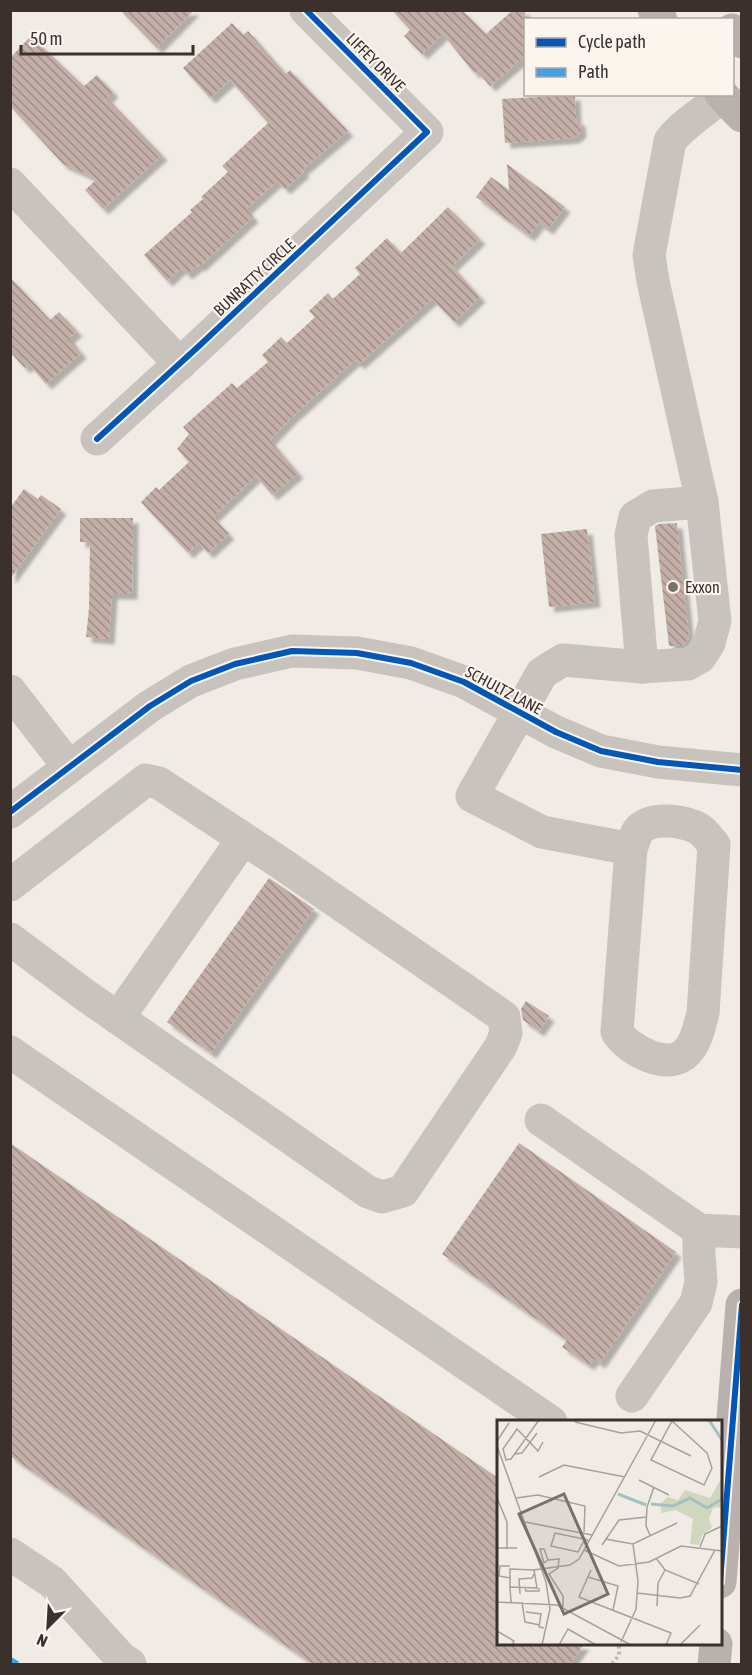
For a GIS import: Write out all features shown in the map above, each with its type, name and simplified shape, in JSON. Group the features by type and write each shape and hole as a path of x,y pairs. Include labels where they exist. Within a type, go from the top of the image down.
{"main road":[{"path":"722,1572 729,1537 741,1305"},
{"path":"714,1665 716,1645"}],"street":[{"name":"LIFFEY DRIVE","path":"306,10 427,132"},
{"path":"631,849 542,832 472,796 542,673 563,660 642,667 688,664 700,657 709,643 715,621 702,502 649,255 670,141 679,129 728,102"},
{"name":"BUNRATTY CIRCLE","path":"97,439 427,132"},
{"path":"10,184 180,364"},
{"path":"642,667 631,535 635,517 653,506 702,502"},
{"name":"SCHULTZ LANE","path":"10,812 150,706 191,681 235,664 292,651 357,653 411,663 464,682 518,713 601,751 658,762 741,770"},
{"path":"10,691 69,766"},
{"path":"10,885 146,780 159,783 504,1017 506,1033 501,1046 403,1191 382,1197 368,1192 118,1018 10,939"},
{"path":"668,821 693,826 704,833 714,845 703,1013 696,1039 685,1054 671,1060 645,1056 623,1042 617,1032 631,849 639,830 650,822 668,821"},
{"path":"118,1018 243,838"},
{"path":"10,1052 548,1420"},
{"path":"541,1120 699,1230 741,1232"},
{"path":"632,1396 696,1303 701,1282 699,1230"},
{"path":"10,1554 52,1582 130,1665"}],"path":[{"path":"612,1665 619,1655 620,1645"}],"building":[{"path":"120,10 194,10 157,48"},
{"path":"392,10 462,10 486,34 513,10 525,10 524,57 490,86 477,71 474,73 443,34 422,54 404,36 410,30"},
{"path":"232,23 243,35 248,31 286,74 290,70 348,131 302,170 304,172 285,189 277,181 246,209 253,217 200,266 198,265 187,274 181,268 167,281 144,255 192,212 190,210 203,199 201,197 228,172 222,166 268,123 230,80 210,98 183,68"},
{"path":"31,36 84,86 97,75 113,92 107,98 162,155 103,209 85,190 97,179 63,164 10,106 10,58"},
{"path":"575,96 576,119 580,121 581,132 574,138 505,143 502,99"},
{"path":"507,164 565,207 548,229 539,223 529,236 476,197 491,177 509,190"},
{"path":"448,207 480,239 452,266 480,297 454,322 432,299 359,364 355,360 270,440 298,473 272,495 256,476 213,517 229,534 208,553 199,543 188,553 141,502 156,487 159,490 189,462 177,449 189,434 183,427 232,383 237,388 268,362 262,355 281,337 287,343 315,317 309,311 328,293 333,299 360,274 355,268 387,238 401,253"},
{"path":"10,277 50,320 59,312 77,331 69,338 81,353 46,384 29,364 25,368 10,352"},
{"path":"24,489 38,499 41,495 61,509 10,579 10,508"},
{"path":"80,518 133,518 132,594 112,594 109,639 86,637 90,542 80,542"},
{"name":"Exxon","path":"677,523 689,639 682,646 669,646 655,526"},
{"path":"587,529 595,602 549,607 541,534"},
{"path":"269,878 314,909 211,1053 167,1022"},
{"path":"526,1001 549,1016 539,1031 523,1020 521,1009"},
{"path":"10,1143 497,1477 497,1645 583,1645 569,1665 314,1665 10,1456"},
{"path":"519,1143 676,1252 600,1363 593,1359 589,1365 562,1347 567,1340 442,1254"}],"marked path":[{"path":"10,1659 19,1664"}],"cycle path":[{"path":"97,439 427,132 306,10"},
{"path":"10,812 150,706 191,681 235,664 292,651 357,653 411,663 464,682 556,732 601,751 658,762 742,770"},
{"path":"722,1557 742,1305"}],"place":[{"name":"Exxon","path":"673,587"}]}
